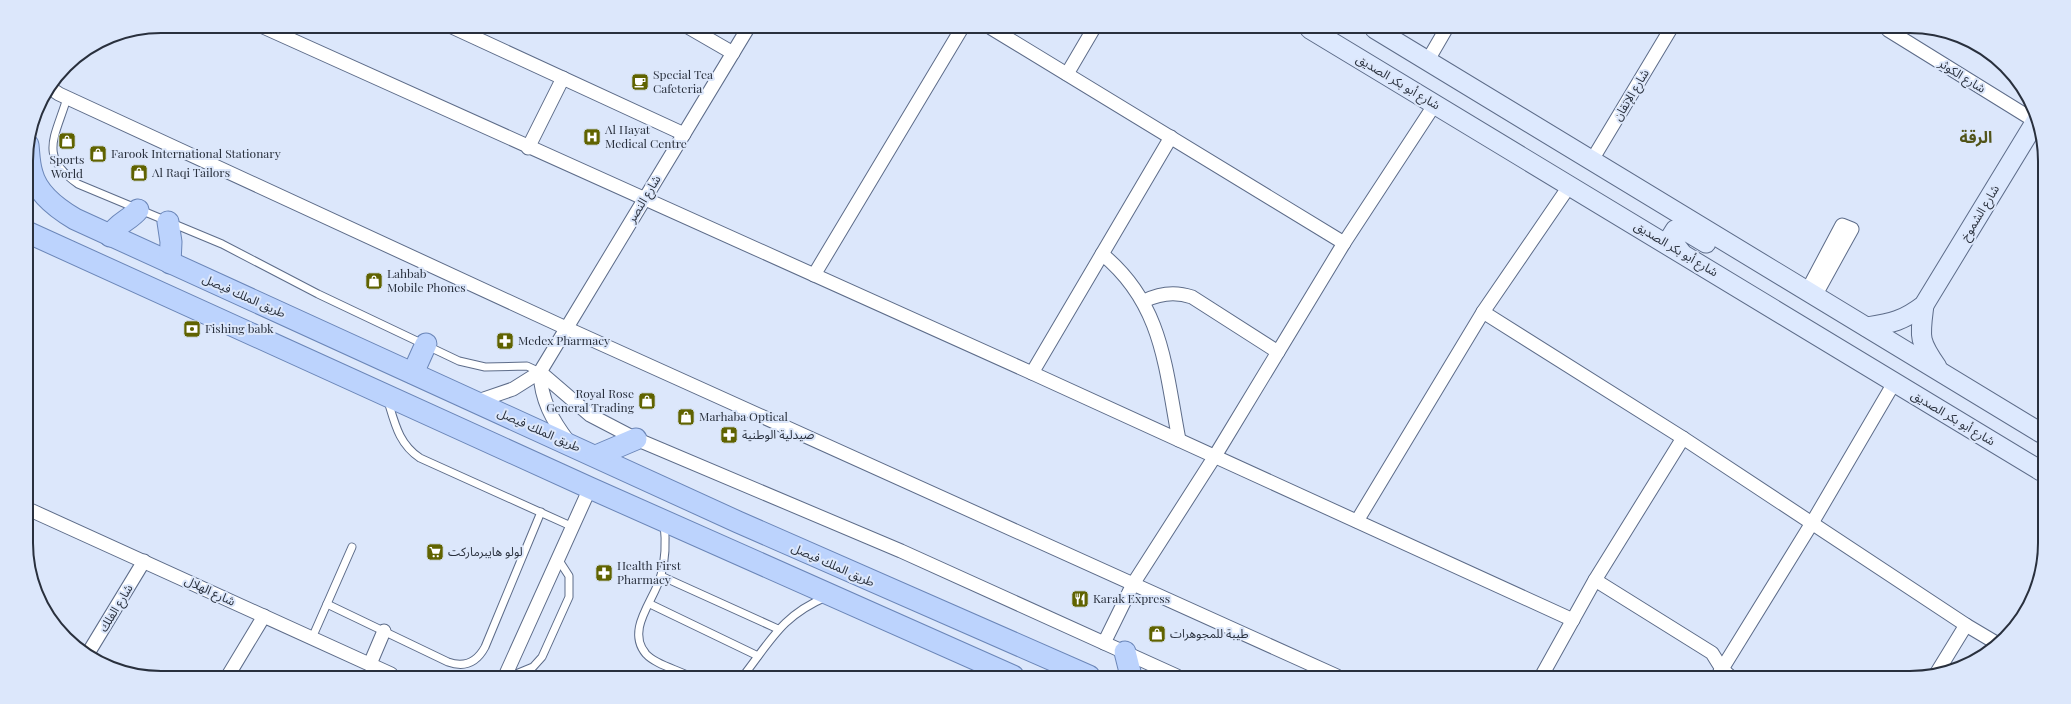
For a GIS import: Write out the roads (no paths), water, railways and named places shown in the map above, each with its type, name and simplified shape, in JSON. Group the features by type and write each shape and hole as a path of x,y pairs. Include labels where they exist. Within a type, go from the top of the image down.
{"main road":[{"name":"طريق الملك فيصل","path":"33,176 42,191 60,210 110,236 890,590 1077,671"},
{"path":"110,236 117,224 131,217 138,210"},
{"path":"168,222 172,242 170,263"},
{"path":"33,235 590,488 1002,671"},
{"path":"412,373 426,344"},
{"path":"596,456 636,439"},
{"path":"1124,652 1130,671"}],"street":[{"path":"276,33 528,148 644,198 1032,373 1573,620"},
{"path":"465,33 684,134"},
{"path":"698,33 733,53"},
{"name":"شارع النصر","path":"475,402 513,389 540,372 745,33"},
{"path":"814,275 959,33"},
{"path":"999,33 1344,243"},
{"path":"1067,74 1091,33"},
{"name":"شارع أبو بكر الصديق","path":"1317,33 2038,469"},
{"path":"1382,33 2038,431"},
{"path":"1428,60 1444,33"},
{"name":"شارع الإتقان","path":"1592,160 1668,33"},
{"name":"شارع الكوثر","path":"1893,33 2030,118"},
{"path":"528,148 563,78"},
{"path":"55,91 566,328 1326,671"},
{"path":"1104,643 1133,584 1215,456 1344,243 1435,104"},
{"name":"شارع الشموخ","path":"1867,327 1895,322 1908,317 1924,305 2033,125"},
{"path":"1032,373 1171,137"},
{"path":"1357,521 1483,312 1570,185"},
{"path":"1681,253 1670,238 1675,230 1686,231 1766,279 1814,295"},
{"path":"1102,254 1125,275 1144,301 1157,330 1179,440"},
{"path":"1144,301 1164,293 1176,293 1192,297 1278,352"},
{"name":"شارع الشموخ","path":"1924,305 1921,339 1924,349 1940,371"},
{"path":"1483,312 1683,438 1966,625 1993,641"},
{"path":"540,372 590,415 636,439 893,548 1166,671"},
{"path":"540,372 542,395 546,406 558,427 572,445"},
{"path":"1725,671 1894,382"},
{"path":"1544,671 1595,580 1683,438"},
{"path":"1997,444 2038,460"},
{"path":"507,671 590,488"},
{"name":"شارع الهلال","path":"33,510 385,671"},
{"name":"شارع الفلك","path":"90,650 144,561"},
{"path":"1595,580 1712,653 1721,671"},
{"path":"231,671 264,616"},
{"path":"1940,667 1966,625"},
{"path":"370,664 384,631"}],"lane":[{"path":"68,98 52,147 53,155 58,168 78,184 222,244 318,294 472,364 496,367 520,365 540,372"},
{"path":"387,395 396,430 406,447 412,453 420,458 573,526"},
{"path":"327,604 454,664 467,664 478,658 486,647 541,512"},
{"path":"664,521 666,543 661,576 650,604 639,626 638,633 642,648 652,659 678,671"},
{"path":"312,638 352,547"},
{"path":"527,671 538,662 570,597 569,576 558,559"},
{"path":"661,576 778,629"},
{"path":"747,671 778,629 801,609 829,595"},
{"path":"650,604 758,656"}],"place":[{"name":"Special Tea Cafeteria","path":"640,82"},
{"name":"Al Hayat Medical Centre","path":"592,137"},
{"name":"Sports World","path":"67,141"},
{"name":"Farook International Stationary","path":"98,154"},
{"name":"Al Raqi Tailors","path":"139,173"},
{"name":"Lahbab Mobile Phones","path":"374,281"},
{"name":"Fishing babk","path":"192,329"},
{"name":"Medex Pharmacy","path":"505,341"},
{"name":"Royal Rose General Trading","path":"647,401"},
{"name":"Marhaba Optical","path":"686,417"},
{"name":"صيدلية الوطنية","path":"729,435"},
{"name":"لولو هايبرماركت","path":"435,552"},
{"name":"Health First Pharmacy","path":"604,573"},
{"name":"Karak Express","path":"1080,599"},
{"name":"طيبة للمجوهرات","path":"1157,634"}],"district":[{"name":"الرقة","path":"1976,137"}]}
